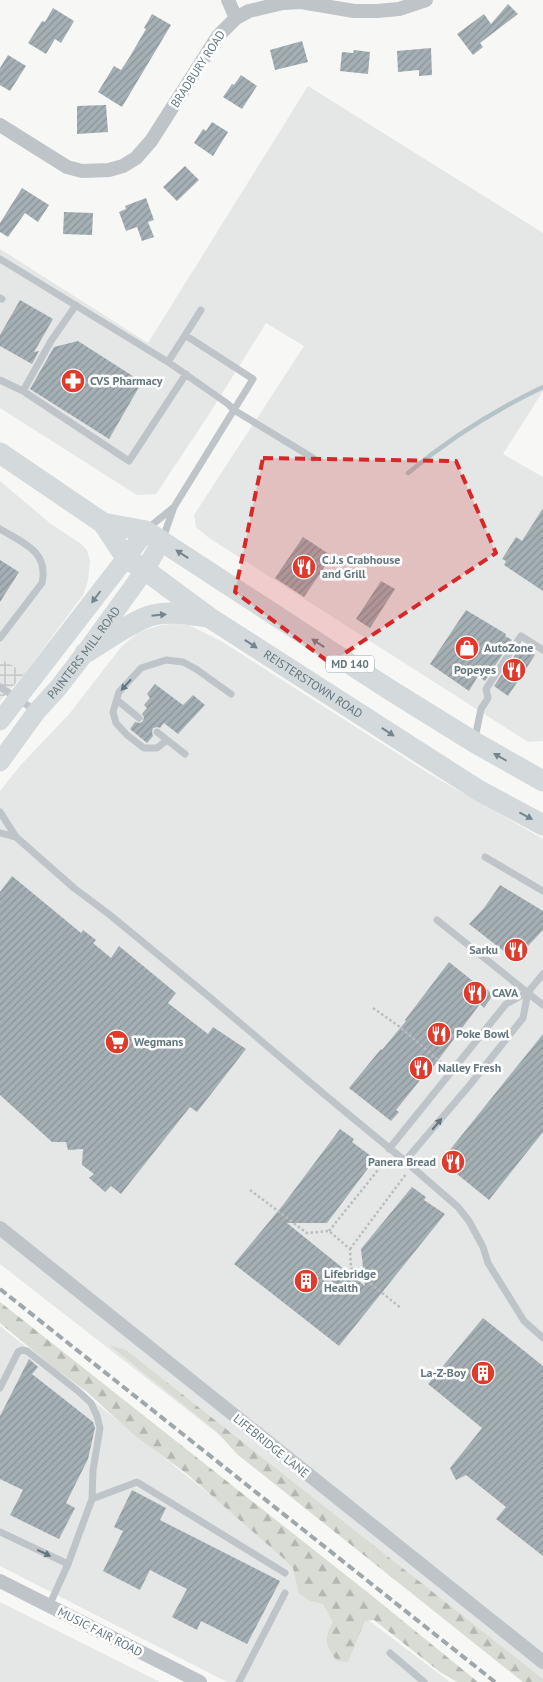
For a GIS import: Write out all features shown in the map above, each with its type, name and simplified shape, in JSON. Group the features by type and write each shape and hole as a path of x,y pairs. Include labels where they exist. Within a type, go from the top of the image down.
{"main road":[{"name":"REISTERSTOWN ROAD","path":"0,453 103,523 154,535 387,688 474,742 543,781"},
{"name":"REISTERSTOWN ROAD","path":"103,523 126,558 210,618 478,790 543,825"},
{"name":"PAINTERS MILL ROAD","path":"0,762 10,719 18,699 126,558 154,535"},
{"name":"PAINTERS MILL ROAD","path":"10,719 37,711 86,653 145,570 154,535"},
{"path":"86,653 137,621 151,615 183,614 210,618"}],"street":[{"path":"228,0 236,18"},
{"name":"BRADBURY ROAD","path":"0,125 68,167 94,172 123,166 136,158 150,141 218,36 236,18 249,11 283,3 301,2 354,11 376,11 398,9 426,0"},
{"name":"LIFEBRIDGE LANE","path":"0,1228 543,1662"},
{"name":"MUSIC FAIR ROAD","path":"0,1581 200,1682"}],"lane":[{"path":"0,259 168,362 234,410 313,458"},
{"path":"23,391 51,341 76,305"},
{"path":"168,362 201,310"},
{"path":"154,535 174,507 254,378 185,335"},
{"path":"0,380 23,391 129,461 186,374"},
{"path":"154,535 174,507"},
{"path":"0,529 38,553 45,572 42,583 1,634"},
{"path":"474,742 481,709 488,698 486,688 520,636 543,650"},
{"path":"167,740 157,748 144,748 127,735 116,723 114,712 119,692 141,668 166,660 183,662 231,694"},
{"path":"0,687 37,711"},
{"path":"117,700 139,718"},
{"path":"157,732 185,754"},
{"path":"0,812 16,837 74,888 142,940 458,1207 469,1221 483,1247 488,1263 524,1320 543,1338"},
{"path":"0,833 16,837"},
{"path":"484,857 543,891"},
{"path":"437,920 543,1005"},
{"path":"391,1150 506,1004 528,992 543,974"},
{"path":"405,1161 469,1086 523,1018 528,992"},
{"path":"0,1388 18,1352 22,1350 27,1351 90,1402 97,1416 100,1428 93,1470 92,1499 68,1564 49,1606"},
{"path":"92,1499 137,1482 285,1573"},
{"path":"0,1532 68,1564"},
{"path":"240,1682 285,1593"},
{"path":"390,1653 424,1682"}],"path":[{"path":"373,1008 400,1027 452,1072"},
{"path":"329,1231 391,1150"},
{"path":"401,1308 351,1268 350,1249 412,1167"},
{"path":"250,1190 308,1233 329,1231 350,1249"}],"highlighted area":[{"path":"263,458 456,461 496,553 330,663 235,592"}],"shaded area":[{"path":"308,86 543,233 543,391 503,454 543,477 543,741 528,742 209,538 196,527 194,515 304,346 266,323 208,416 156,494 137,495 0,408 0,249 148,343"},
{"path":"0,481 51,524 80,543 87,550 90,561 88,581 83,595 25,673 0,658"},
{"path":"161,625 189,625 221,641 428,773 543,839 543,1682 249,1458 0,1264 0,791 19,767 70,713 121,647 139,632"},
{"path":"0,658 25,673 0,701"},
{"path":"0,1326 334,1594 450,1682 227,1682 0,1566"},
{"path":"0,1602 160,1682 0,1682"}],"green space":[{"path":"0,1302 371,1595 478,1682 457,1682 440,1672 374,1620 365,1621 348,1662 337,1661 330,1651 327,1642 328,1633 333,1622 323,1604 310,1601 299,1594 293,1568 187,1474 134,1435 87,1392 53,1367 0,1323"},
{"path":"109,1345 126,1350 543,1679 543,1682 523,1682 237,1454 216,1431"}],"building":[{"path":"508,4 518,14 480,43 483,47 473,55 457,34 484,14 491,24"},
{"path":"53,8 74,21 61,43 55,39 46,54 28,43 42,21 45,22"},
{"path":"152,14 171,25 122,107 98,92 114,66 121,70 146,29 144,28"},
{"path":"302,41 308,62 275,70 270,50"},
{"path":"431,48 432,75 419,76 419,70 398,72 397,51"},
{"path":"354,50 370,52 368,74 340,71 342,52 353,53"},
{"path":"8,55 26,66 10,91 0,85 0,68"},
{"path":"241,75 257,86 242,109 223,97"},
{"path":"106,105 108,132 77,134 77,106"},
{"path":"212,122 228,132 213,156 194,143 203,129 206,131"},
{"path":"185,166 199,180 177,201 163,187"},
{"path":"22,188 49,205 38,222 25,213 8,237 0,232 0,223"},
{"path":"146,198 154,220 148,222 154,237 142,241 137,227 126,231 119,212 126,209 125,206"},
{"path":"64,212 93,213 92,235 63,234"},
{"path":"20,300 53,319 34,352 39,351 32,364 0,346 0,335"},
{"name":"CVS Pharmacy","path":"78,341 142,382 109,439 30,389 54,347"},
{"path":"543,508 543,591 504,565 506,561 502,559 516,537 522,541"},
{"name":"C.J.s Crabhouse and Grill","path":"303,537 332,556 304,597 275,578"},
{"path":"0,560 19,572 0,602"},
{"path":"381,581 395,589 370,628 356,619"},
{"name":"AutoZone","path":"466,610 506,634 505,636 512,640 485,681 478,676 469,691 430,664"},
{"name":"Popeyes","path":"521,646 535,655 508,696 494,686"},
{"path":"155,684 183,705 193,695 205,705 178,734 164,723 160,728 153,728 153,736 147,743 130,729 135,722 140,723 143,721 144,717 142,714 147,708 144,705 150,698 147,694"},
{"name":"Wegmans","path":"12,876 81,933 83,930 96,940 93,943 111,958 119,946 176,993 168,1003 208,1034 213,1027 246,1049 197,1112 190,1107 121,1194 111,1186 105,1192 89,1178 94,1174 82,1165 83,1149 68,1150 66,1142 52,1142 0,1095 0,892"},
{"path":"500,885 543,911 543,930 515,960 469,924 484,908"},
{"path":"449,962 479,986 481,984 493,995 484,1008 480,1004 433,1067 396,1110 399,1112 391,1121 349,1088 406,1021"},
{"path":"543,1034 543,1132 489,1200 441,1161"},
{"path":"340,1129 354,1139 352,1142 375,1159 327,1223 287,1223 365,1286 361,1249 412,1187 426,1197 424,1200 445,1214 339,1346 234,1264 283,1205"},
{"path":"483,1318 543,1366 543,1556 496,1519 506,1507 466,1475 456,1480 450,1468 482,1428 428,1384"},
{"path":"29,1359 38,1367 32,1374 93,1422 95,1428 88,1459 66,1503 75,1508 59,1539 10,1515 23,1490 0,1479 0,1416"},
{"path":"132,1490 166,1508 160,1520 280,1581 247,1644 201,1621 197,1630 172,1617 187,1589 150,1570 140,1590 103,1571 123,1531 114,1527"}],"waterway":[{"path":"408,473 440,448 473,426 507,405 543,387"}],"railway":[{"path":"0,1289 495,1682"}],"place":[{"name":"CVS Pharmacy","path":"73,381"},
{"name":"C.J.s Crabhouse and Grill","path":"304,567"},
{"name":"AutoZone","path":"467,648"},
{"name":"Popeyes","path":"514,670"},
{"name":"Sarku","path":"516,950"},
{"name":"CAVA","path":"475,993"},
{"name":"Poke Bowl","path":"439,1034"},
{"name":"Wegmans","path":"117,1042"},
{"name":"Nalley Fresh","path":"421,1068"},
{"name":"Panera Bread","path":"453,1162"},
{"name":"Lifebridge Health","path":"306,1281"},
{"name":"La-Z-Boy","path":"483,1373"}]}
